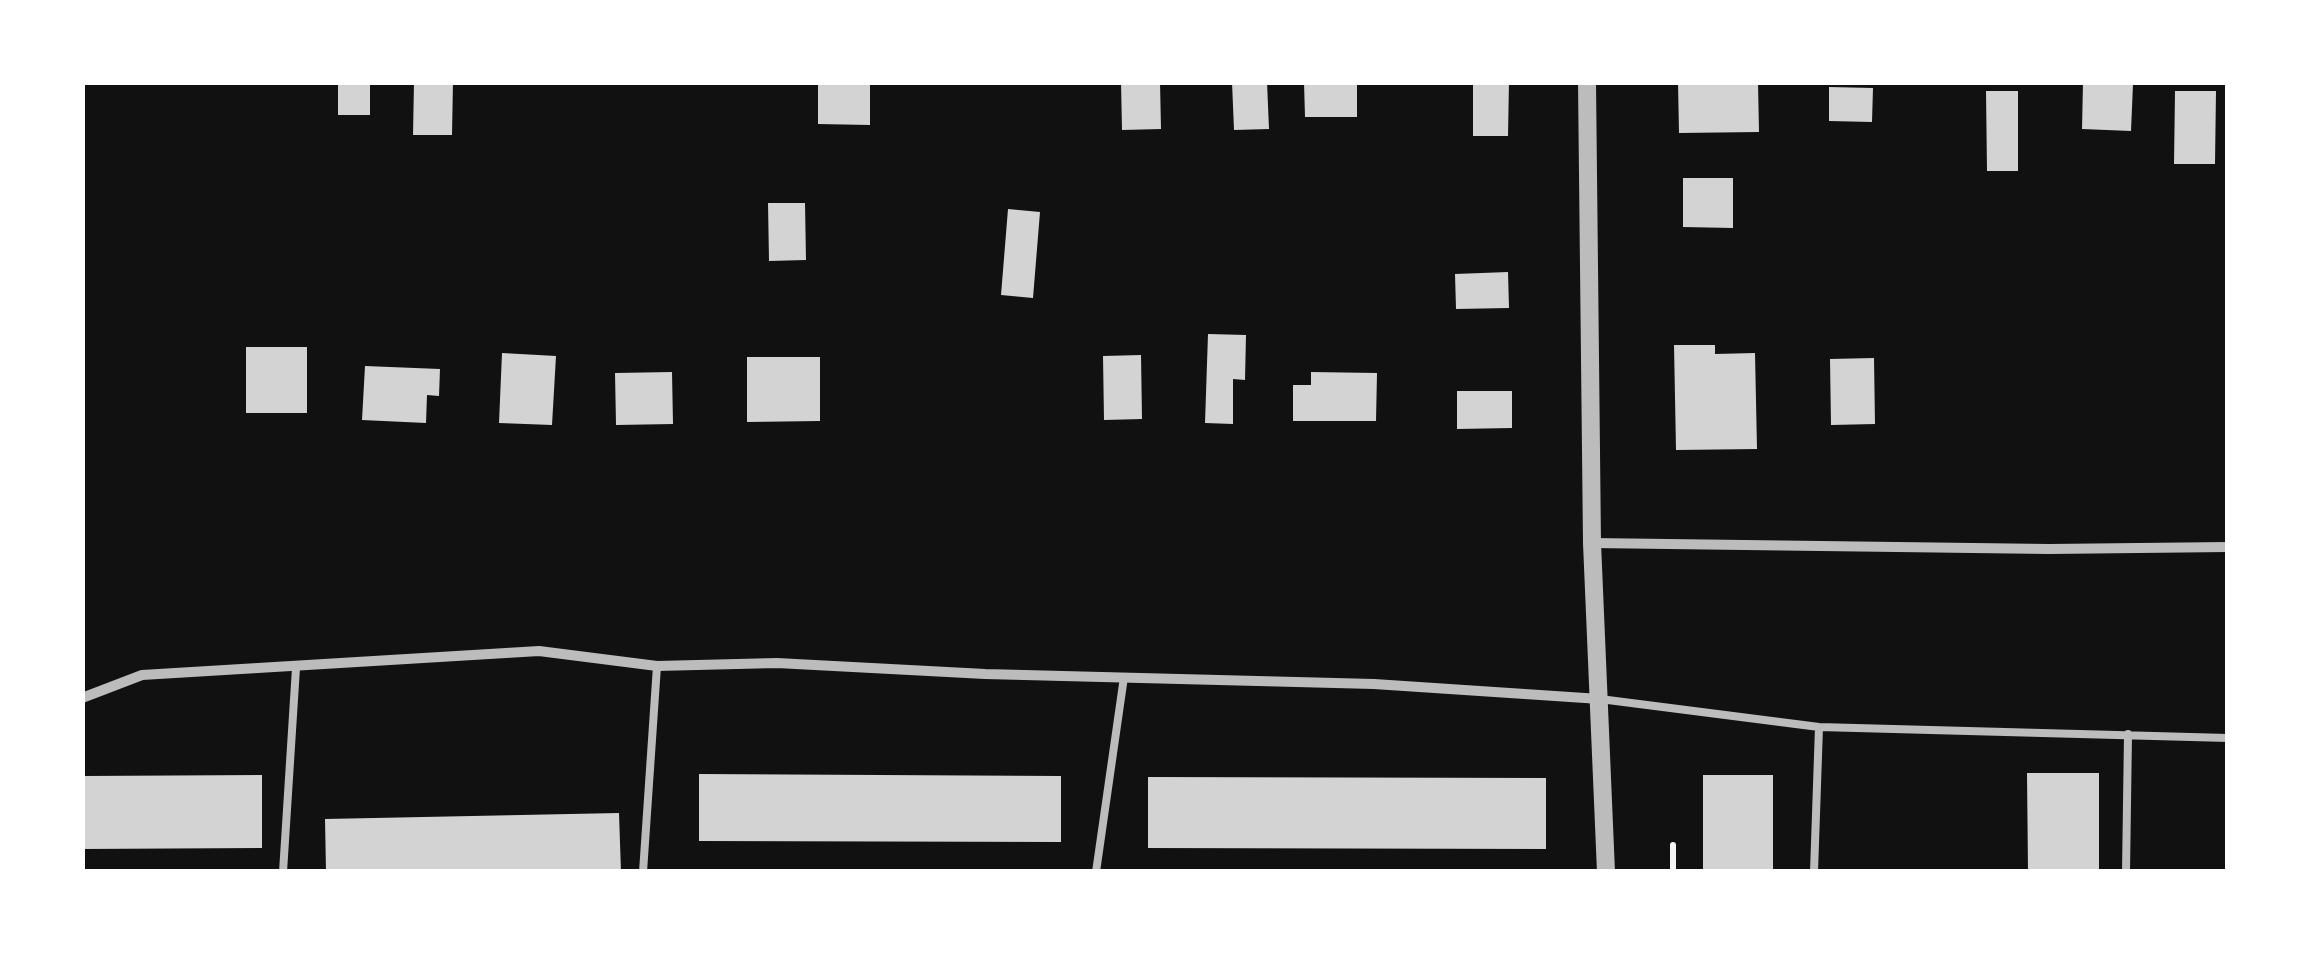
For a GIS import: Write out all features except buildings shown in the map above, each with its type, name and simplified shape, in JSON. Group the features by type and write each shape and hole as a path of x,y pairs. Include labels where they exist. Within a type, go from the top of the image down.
{"street":[{"path":"1587,82 1592,543 1606,872"},
{"path":"1592,543 2049,549 2228,546"},
{"path":"82,698 142,676 540,651 656,666 777,663 1374,684 1600,699"}],"lane":[{"path":"643,872 656,666"},
{"path":"284,872 296,668"},
{"path":"1096,872 1124,678"},
{"path":"1600,699 1820,727 2228,738"},
{"path":"1814,872 1820,727"},
{"path":"2126,872 2128,734"}],"path":[{"path":"1673,845 1673,872"}]}
